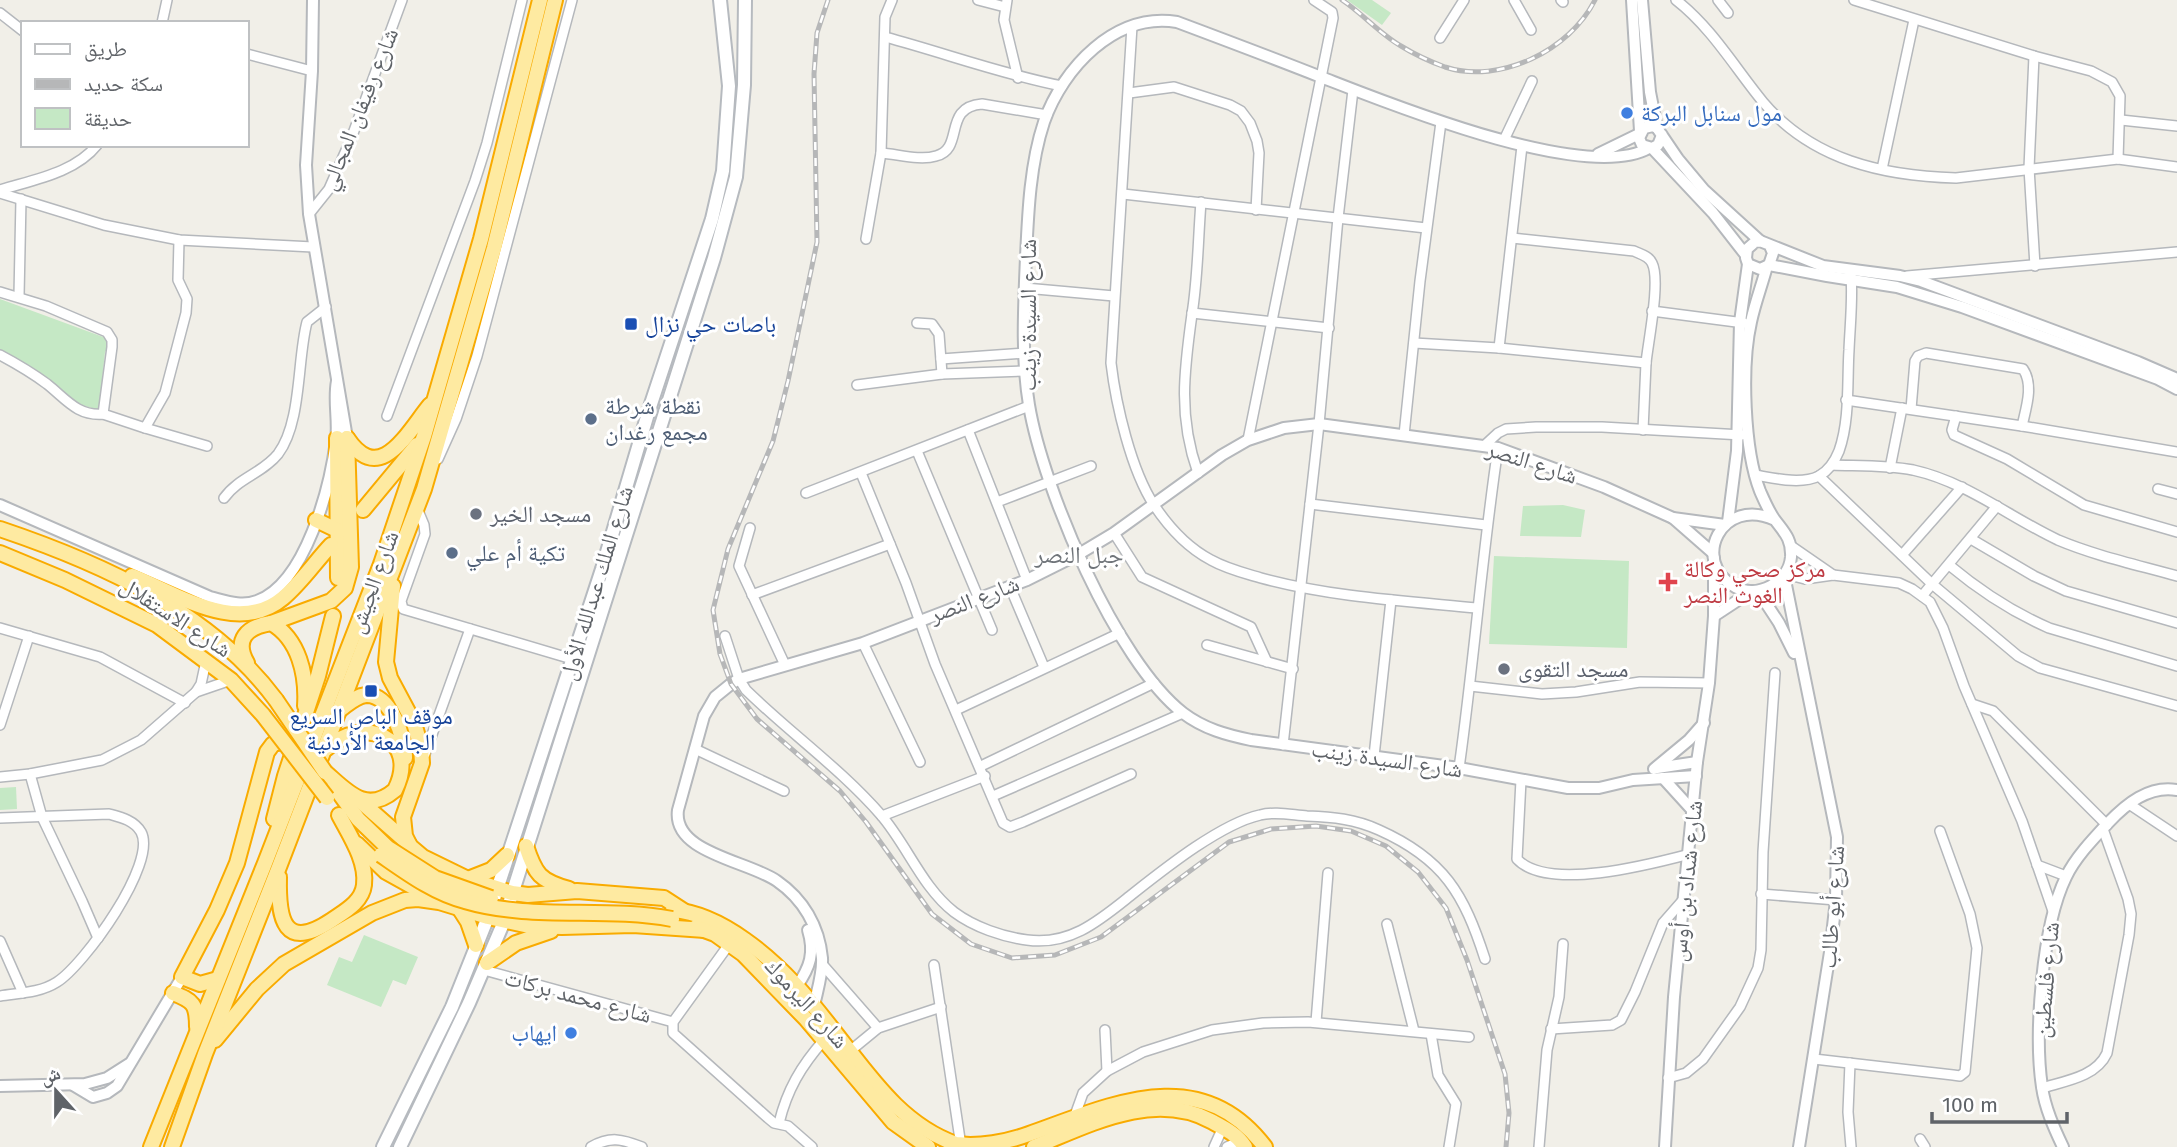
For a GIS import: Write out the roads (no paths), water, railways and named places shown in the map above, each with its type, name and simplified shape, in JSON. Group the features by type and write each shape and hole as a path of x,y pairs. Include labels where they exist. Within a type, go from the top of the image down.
{"highway":[{"name":"شارع الجيش","path":"172,1147 381,564 424,436 481,239 540,0"},
{"name":"شارع الجيش","path":"151,1147 218,979 324,752 424,489 494,248 555,0"},
{"path":"342,438 368,458 378,459 398,445 435,398"},
{"path":"363,510 424,436"},
{"path":"338,578 342,438"},
{"path":"250,668 241,652 243,638 256,628 331,601 339,595 349,580 351,557 342,438"},
{"path":"316,520 339,531"},
{"name":"شارع الاستقلال","path":"0,529 80,559 153,596 210,633 250,668 276,700 325,772 332,794"},
{"path":"80,559 134,577 206,607 224,612 250,614 284,597 331,545"},
{"name":"شارع الاستقلال","path":"0,552 133,612 169,632 231,680 263,715 282,741 332,794"},
{"path":"396,565 386,662 390,678 419,735 422,762 403,817 405,836 410,846"},
{"path":"333,615 304,725 282,788 272,865 283,920 292,931 309,933 353,905 363,891 364,874 353,841 339,815"},
{"path":"271,623 288,635 301,662 305,690 304,725"},
{"path":"340,709 355,698 373,695 390,711 403,736 405,755 395,790 378,801 358,799"},
{"path":"324,752 345,736 359,732 381,734 399,751 401,775"},
{"path":"218,979 200,985 182,977 217,910 237,863 267,752 273,744 282,741"},
{"path":"325,772 423,857 468,879 497,889 528,895 577,891 664,898 676,913"},
{"name":"شارع اليرموك","path":"332,794 339,815 437,890 465,901 536,912 676,913 720,924 775,963 899,1109 933,1135 961,1146 1003,1143 1114,1105 1151,1096 1192,1098 1219,1107 1238,1118 1265,1147"},
{"name":"شارع اليرموك","path":"332,794 385,851"},
{"path":"353,841 386,872 439,902"},
{"path":"526,846 533,866 542,879 577,891"},
{"path":"468,879 491,870 507,855"},
{"path":"519,924 513,908 528,895"},
{"path":"205,1054 271,974 391,904 418,899 439,902 519,924 562,927 633,925 705,930"},
{"path":"459,908 468,922 476,945"},
{"name":"شارع اليرموك","path":"676,913 730,943 758,967 893,1122 928,1147"},
{"path":"485,966 525,938 562,927"},
{"path":"173,993 195,1006 197,1028"},
{"path":"1034,1147 1103,1120 1167,1108 1190,1112 1223,1127 1243,1144"}],"main road":[{"name":"شارع الملك عبدالله الأول","path":"383,1147 452,1007 488,917 602,569 649,410 712,219 723,171 729,86 720,0"},
{"name":"شارع الملك عبدالله الأول","path":"404,1143 504,921 714,258 736,177 744,85 746,0"},
{"path":"729,86 744,85"}],"street":[{"path":"162,21 167,0"},
{"path":"0,505 210,597 242,604 264,598 282,583 300,557 316,520 342,438 335,391 337,381 309,214 306,165 313,0"},
{"name":"شارع رفيفان المجالي","path":"309,214 329,189 351,139 402,0"},
{"path":"387,416 475,181 522,0"},
{"path":"424,489 456,419 477,356 572,0"},
{"path":"866,239 881,153 885,17 892,0"},
{"path":"978,0 1007,3 1005,24 1018,78"},
{"path":"1248,440 1333,18 1332,12 1314,0"},
{"path":"1440,38 1464,0"},
{"path":"1514,0 1531,30"},
{"path":"1632,0 1640,142 1650,148 1713,212 1747,259 1759,269 1768,265 1851,275 1900,276 2177,252"},
{"path":"1642,0 1648,76 1659,131 1658,145 1650,148"},
{"path":"1676,0 1704,25 1765,104 1792,129 1818,149 1853,163 1934,177 1956,178 2118,159 2177,167"},
{"path":"1718,0 1728,13"},
{"path":"1854,0 2091,71 2112,82 2120,96 2118,159"},
{"path":"0,13 21,29"},
{"path":"1882,169 1914,20"},
{"name":"شارع السيدة زينب","path":"1650,148 1629,156 1595,156 1522,146 1441,122 1177,22 1150,21 1132,26 1098,44 1076,66 1062,86 1041,133 1032,181 1025,288 1026,371 1029,406 1038,444 1079,554 1120,633 1154,683 1183,713 1228,736 1459,768 1581,789 1606,787 1633,780 1696,776"},
{"path":"1132,26 1123,194 1110,355 1114,387 1136,467 1155,506 1181,538 1211,560 1230,569 1299,588 1477,608"},
{"path":"885,37 1018,78 1062,86"},
{"path":"248,54 312,71"},
{"path":"2034,56 2029,168 2035,265"},
{"path":"1636,75 1648,76"},
{"path":"1504,140 1532,82"},
{"path":"1129,93 1178,87 1241,111 1250,123 1259,153 1256,210"},
{"path":"1283,745 1320,424 1338,218 1353,90"},
{"path":"881,153 929,157 940,155 949,148 960,113 973,104 1047,115"},
{"path":"2121,120 2177,126"},
{"path":"1404,435 1426,228 1441,122"},
{"path":"1595,156 1640,133 1648,126 1659,131 1704,190 1765,243 1773,253 1745,323"},
{"path":"1499,348 1522,146"},
{"path":"0,191 61,171 95,147"},
{"path":"0,191 104,225 179,240 313,247"},
{"path":"1123,194 1426,228"},
{"path":"19,296 21,199"},
{"path":"1198,473 1187,436 1184,397 1185,356 1192,313 1201,202"},
{"path":"1513,238 1634,251 1653,263 1655,271 1643,429"},
{"path":"145,428 165,393 186,313 187,299 178,280 179,240"},
{"path":"1755,591 1739,589 1727,582 1718,571 1713,555 1716,538 1726,523 1742,435 1747,259 1750,244 1765,243 1823,266 1962,307 2158,379 2177,389"},
{"path":"1755,475 1775,479 1802,479 1819,476 1832,465 1843,438 1851,275"},
{"path":"1900,276 1921,281 2165,372 2177,379"},
{"path":"1025,288 1114,296"},
{"path":"0,292 19,296 110,335 112,347 103,414"},
{"path":"224,498 231,488 258,472 273,459 284,445 299,381 307,322 326,307"},
{"path":"1652,311 1745,323"},
{"path":"1192,313 1329,328"},
{"path":"917,323 935,326 939,334 942,374"},
{"path":"1414,343 1499,348 1646,363"},
{"path":"1890,467 1907,409 1915,361 1926,352 2023,369 2028,376 2029,390 2022,426"},
{"path":"941,359 1025,353"},
{"path":"0,355 46,383 79,411 92,415 103,414 207,446"},
{"path":"2165,372 2177,370"},
{"path":"857,386 942,374 1026,371"},
{"path":"1846,400 2177,452"},
{"path":"806,493 1029,406"},
{"path":"1956,416 1952,430 1954,435 2007,459 2084,505 2177,533"},
{"name":"شارع النصر","path":"814,1006 822,964 819,942 810,915 776,879 699,847 681,829 677,817 704,716 722,690 739,679 863,643 1027,580 1114,533 1248,440 1284,428 1320,424 1498,447 1593,482 1673,518 1713,555"},
{"path":"1485,445 1498,433 1511,429 1602,427 1742,435"},
{"path":"968,430 1027,580"},
{"path":"1742,435 1760,491 1775,520"},
{"path":"1459,768 1486,525 1498,447"},
{"path":"917,450 992,630"},
{"path":"1832,465 1890,467 1922,473 1962,488 2077,548 2177,576"},
{"path":"997,502 1091,466"},
{"path":"861,473 1003,823 1010,827 1131,774"},
{"path":"1819,476 1932,584 2008,649 2040,668 2177,706"},
{"path":"1760,491 1765,484 1775,479"},
{"path":"1902,555 1962,488"},
{"path":"2158,489 2177,494"},
{"path":"1310,504 1486,525"},
{"path":"1922,596 1997,506"},
{"path":"417,508 425,534 401,601 403,609 572,659"},
{"path":"1714,616 1755,591 1773,586 1785,574 1791,560 1791,546 1783,527 1775,520 1751,513 1726,523"},
{"name":"شارع النصر","path":"1673,518 1726,523"},
{"path":"750,528 739,564 785,666"},
{"path":"1114,533 1142,577 1254,628 1267,662"},
{"path":"1971,539 2034,576 2066,591 2177,623"},
{"path":"752,594 890,544"},
{"path":"1791,546 1833,575"},
{"name":"شارع شداد بن أوس","path":"1665,1147 1668,1078 1684,899 1697,762 1709,683 1714,616 1713,555"},
{"path":"1949,565 1978,588 2031,621 2177,666"},
{"path":"1785,574 1805,579 1833,575 1899,583 1922,596 1936,611 2022,821 2053,911"},
{"name":"شارع أبو طالب","path":"1785,574 1801,668 1836,825 1836,900 1799,1147"},
{"path":"1010,587 1044,667"},
{"name":"شارع أبو طالب","path":"1755,591 1785,633 1801,668"},
{"path":"1374,756 1391,600"},
{"path":"0,628 100,657 185,703"},
{"path":"422,762 470,629"},
{"path":"956,710 1120,633"},
{"path":"0,725 29,636"},
{"path":"725,636 739,679 754,698 843,775 883,816 931,887 956,914 990,930 1020,939 1039,941 1064,937 1090,927 1178,861 1243,821 1268,813 1348,819 1386,833 1421,854 1440,869 1463,902 1485,959"},
{"path":"863,643 920,762"},
{"path":"1207,645 1293,669"},
{"path":"197,692 206,661"},
{"path":"1668,1078 1686,1073 1703,1059 1740,1007 1760,959 1761,894 1775,673"},
{"path":"0,777 102,760 122,751 158,727 197,692 231,680"},
{"path":"1470,686 1542,694 1576,692 1640,682 1709,683"},
{"path":"883,816 983,771 1154,683"},
{"path":"1972,704 1993,711 2105,827 2131,914 2130,935 2104,1060 2090,1071 2042,1088"},
{"path":"993,796 1183,713"},
{"path":"1654,769 1689,740 1704,723"},
{"path":"695,749 784,791"},
{"name":"شارع السيدة زينب","path":"1633,780 1654,769 1697,762"},
{"path":"30,774 42,817 98,938"},
{"path":"1663,778 1693,811"},
{"path":"1521,780 1517,859 1528,868 1544,872 1597,873 1690,853"},
{"name":"شارع فلسطين","path":"2063,1147 2048,1113 2042,1088 2039,1044 2042,989 2053,911 2066,876 2105,827 2129,804 2153,791 2164,788 2177,790"},
{"path":"2129,804 2177,836"},
{"path":"0,818 109,814 133,823 141,832 144,842 140,866 98,938 69,974 42,990 0,996"},
{"path":"1814,1059 1960,1076 1965,1072 1978,948 1970,914 1940,831"},
{"path":"2037,864 2066,876"},
{"path":"1317,1022 1328,873"},
{"path":"1761,894 1836,900"},
{"name":"شارع النصر","path":"793,895 803,916 812,947 810,965 797,986"},
{"path":"1551,1029 1612,1025 1621,1020 1663,923 1684,899"},
{"path":"1387,925 1414,1031"},
{"path":"0,941 23,993"},
{"path":"730,943 673,1022 673,1033 768,1118 794,1131 812,1147"},
{"path":"1539,1147 1551,1029 1559,997 1563,944"},
{"path":"822,964 878,1028"},
{"path":"934,965 961,1146"},
{"name":"شارع محمد بركات","path":"485,966 673,1022"},
{"path":"73,1085 93,1097 107,1093 117,1086 182,977"},
{"path":"850,1051 878,1028 941,1007"},
{"path":"1074,1118 1083,1093 1108,1071 1143,1052 1212,1030 1263,1023 1317,1022 1469,1037"},
{"path":"1105,1030 1108,1071"},
{"path":"1430,1034 1437,1075 1456,1104 1449,1147"},
{"path":"779,1123 797,1075 824,1040"},
{"path":"0,1086 85,1084 107,1078 134,1061"},
{"path":"1850,1063 1848,1112 1851,1147"},
{"path":"1214,1147 1223,1127"},
{"path":"591,1147 601,1141 617,1139 642,1147"},
{"path":"1227,1147 1243,1144"}],"railway":[{"path":"828,0 817,33 814,74 817,242 773,441 728,549 713,610 720,654 731,684 757,719 840,791 866,822 932,914 971,944 1012,958 1055,955 1101,937 1229,842 1271,829 1316,826 1351,831 1386,846 1418,872 1446,908 1467,960 1505,1074 1509,1113 1506,1147"},
{"path":"1342,0 1406,49 1445,67 1466,71 1510,67 1551,48 1584,18 1595,0"}],"place":[{"name":"مول سنابل البركة","path":"1627,113"},
{"name":"باصات حي نزال","path":"631,324"},
{"name":"نقطة شرطة مجمع رغدان","path":"591,419"},
{"name":"مسجد الخير","path":"476,514"},
{"name":"تكية أم علي","path":"452,553"},
{"name":"مركز صحي وكالة الغوث النصر","path":"1668,582"},
{"name":"مسجد التقوى","path":"1504,669"},
{"name":"موقف الباص السريع الجامعة الأردنية","path":"371,691"},
{"name":"ايهاب","path":"571,1033"}],"district":[{"name":"جبل النصر","path":"1079,555"}]}
